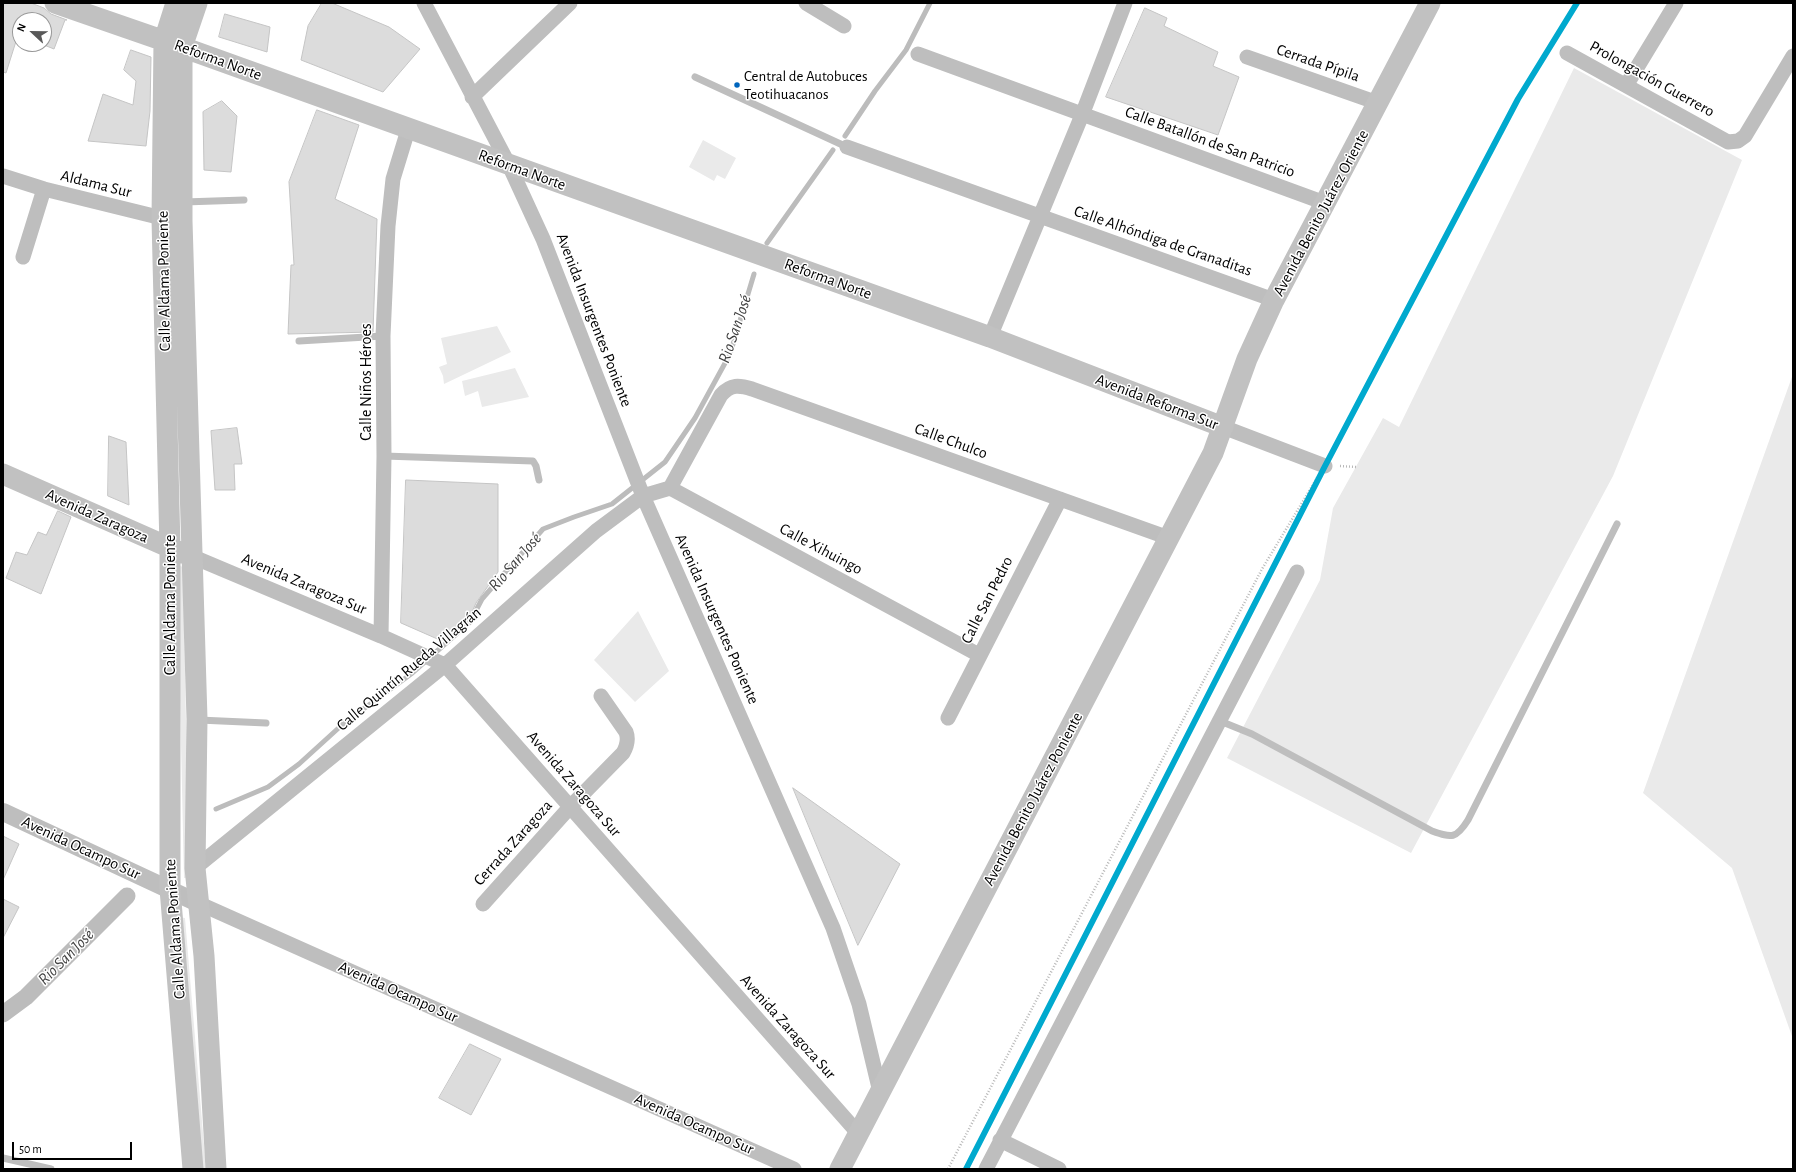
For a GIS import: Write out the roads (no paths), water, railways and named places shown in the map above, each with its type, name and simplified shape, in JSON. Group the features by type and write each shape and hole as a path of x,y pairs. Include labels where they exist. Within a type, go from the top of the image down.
{"main road":[{"name":"Reforma Norte","path":"55,3 990,337"},
{"path":"173,44 176,3"},
{"path":"173,44 197,3"},
{"name":"Avenida Benito Juárez Oriente","path":"1223,427 1247,359 1274,300 1430,3"},
{"name":"Calle Aldama Poniente","path":"173,44 182,212 197,719 195,868 204,956 216,1169"},
{"name":"Calle Aldama Poniente","path":"173,44 162,219 170,548 170,889 193,1169"},
{"name":"Avenida Reforma Sur","path":"990,337 1223,427"},
{"name":"Avenida Benito Juárez Poniente","path":"840,1169 1213,453 1223,427"},
{"name":"Avenida Zaragoza","path":"3,474 170,548 192,556"}],"street":[{"name":"Avenida Insurgentes Poniente","path":"424,3 509,165 543,239 642,493 833,928 859,1004 880,1092"},
{"path":"472,97 570,3"},
{"path":"806,3 844,26"},
{"path":"1627,84 1676,3"},
{"path":"990,337 1082,115 1121,4"},
{"name":"Prolongación Guerrero","path":"1567,53 1627,84 1728,142 1738,141 1745,136 1793,56"},
{"name":"Calle Batallón de San Patricio","path":"918,54 1325,203"},
{"name":"Cerrada Pípila","path":"1247,57 1378,103"},
{"name":"Calle Niños Héroes","path":"381,636 384,456 383,336 388,226 393,179 408,130"},
{"name":"Calle Alhóndiga de Granaditas","path":"847,147 1274,300"},
{"name":"Aldama Sur","path":"3,176 44,189 162,219 182,212"},
{"path":"23,257 44,189"},
{"name":"Calle Chulco","path":"670,488 721,394 728,388 737,385 752,389 1169,538"},
{"name":"Avenida Reforma Sur","path":"1223,427 1325,466"},
{"path":"642,493 670,488"},
{"name":"Calle Xihuingo","path":"670,488 978,655"},
{"name":"Calle Quintín Rueda Villagrán","path":"195,868 642,493"},
{"name":"Calle San Pedro","path":"948,718 978,655 1060,499"},
{"name":"Avenida Zaragoza Sur","path":"192,556 381,636 439,663 570,807 858,1133"},
{"path":"986,1169 1297,572"},
{"name":"Cerrada Zaragoza","path":"482,904 570,807 623,753 628,741 626,732 601,696"},
{"name":"Avenida Ocampo Sur","path":"3,812 198,903 794,1169"},
{"path":"1000,1140 1059,1169"}],"lane":[{"path":"696,76 847,147"},
{"path":"182,212 244,200"},
{"path":"299,341 383,336"},
{"path":"384,456 528,461 535,463 539,480"},
{"path":"1220,721 1252,734 1432,831 1452,837 1458,834 1468,820 1617,524"},
{"path":"197,719 266,723"},
{"path":"3,1158 51,1169"}],"waterway":[{"name":"Rio San José","path":"845,136 875,91 906,50 930,3"},
{"name":"Rio San José","path":"767,243 833,150"},
{"name":"Rio San José","path":"216,809 268,787 299,764 343,724 411,674 470,622 482,599 543,529 612,504 665,462 695,418 730,354 754,274"},
{"name":"Rio San José","path":"3,1014 26,997 127,896"}],"place":[{"name":"Central de Autobuces Teotihuacanos","path":"737,85"}]}
